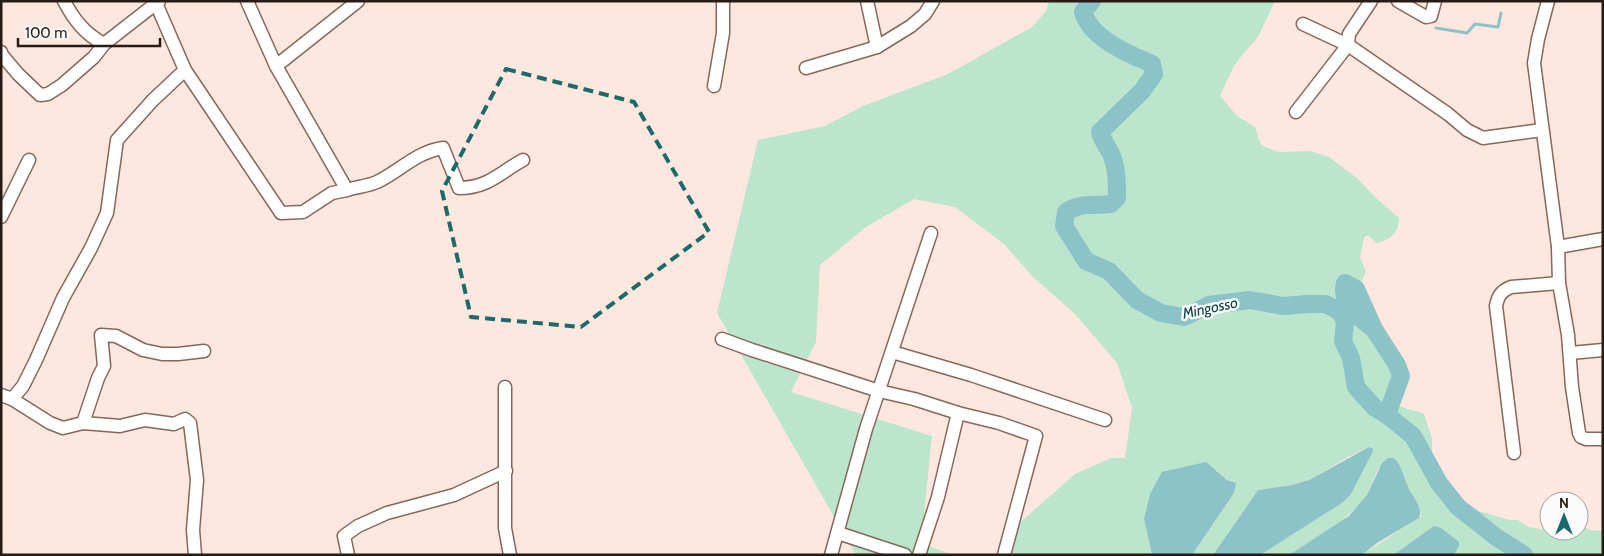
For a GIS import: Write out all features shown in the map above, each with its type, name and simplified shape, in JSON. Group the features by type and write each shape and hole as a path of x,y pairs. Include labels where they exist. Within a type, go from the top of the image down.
{"street":[{"path":"64,1 71,16 91,37 104,44"},
{"path":"247,1 276,66 346,190"},
{"path":"276,66 358,1"},
{"path":"714,86 723,33 723,1"},
{"path":"867,1 876,47"},
{"path":"806,68 876,47 911,26 925,14 934,1"},
{"path":"1296,112 1348,45 1349,34 1371,1"},
{"path":"1398,1 1428,17 1436,1"},
{"path":"1548,1 1534,63 1558,247 1559,283 1570,354 1572,387 1581,437 1586,439 1603,439"},
{"path":"1,52 18,74 40,95 48,94 94,57 104,44 156,2 185,70 281,213 303,212 332,192 377,182 430,150 443,148 459,188 472,188 488,183 506,169 523,160"},
{"path":"1303,24 1348,45 1476,135 1484,138 1542,130"},
{"path":"185,70 153,100 117,140 107,213 91,248 63,298 23,386 7,397 50,423 63,428 82,423 120,426 145,420 174,424 186,419 190,423 198,480 193,530 196,555"},
{"path":"1,217 29,160"},
{"path":"830,555 838,533 866,429 931,233"},
{"path":"1558,247 1603,240"},
{"path":"1514,453 1496,306 1498,297 1504,290 1511,287 1559,283"},
{"path":"82,423 104,366 101,335 116,336 143,350 162,354 204,351"},
{"path":"722,338 752,350 879,392 914,399 958,413 999,423 1036,436 1004,555"},
{"path":"1570,354 1603,350"},
{"path":"892,352 1105,420"},
{"path":"505,387 505,528 510,555"},
{"path":"919,555 938,497 958,413"},
{"path":"348,555 344,536 358,526 387,513 454,495 506,470"},
{"path":"838,533 905,555"}],"highlighted area":[{"path":"506,69 634,102 709,232 581,327 471,317 442,191"}],"green space":[{"path":"1049,1 1275,1 1258,37 1234,66 1220,96 1237,116 1255,127 1261,145 1278,152 1310,151 1329,157 1357,178 1399,218 1395,232 1389,238 1376,243 1369,236 1364,238 1360,257 1366,272 1360,284 1370,310 1404,371 1402,389 1397,399 1397,404 1424,414 1432,438 1432,463 1453,494 1479,511 1509,520 1518,520 1528,527 1539,529 1539,541 1589,541 1589,530 1603,531 1603,555 1454,555 1459,546 1434,526 1393,555 1362,555 1421,516 1401,468 1394,458 1378,469 1367,495 1342,521 1289,555 1260,555 1342,503 1369,447 1309,480 1292,485 1258,490 1213,555 1192,555 1234,493 1235,483 1227,480 1216,470 1144,519 1152,555 1002,555 1017,525 1075,474 1111,458 1125,458 1132,408 1117,363 1075,314 1032,276 1004,244 955,207 914,199 866,227 820,265 816,342 791,392 932,436 921,544 954,555 856,555 717,313 758,140 825,126 863,106 948,74 1032,27 1046,11"}],"water":[{"path":"1369,447 1373,451 1351,494 1342,503 1260,555 1213,555 1258,490 1292,485 1309,480"},
{"path":"1388,458 1394,458 1401,467 1420,509 1419,518 1377,543 1362,555 1289,555 1349,516 1367,495 1382,463"},
{"path":"1206,462 1227,480 1236,483 1234,493 1192,555 1152,555 1144,519 1150,494 1162,472"},
{"path":"1434,526 1441,528 1459,542 1454,555 1393,555"}],"waterway":[{"name":"Mingosso","path":"1092,1 1083,12 1087,22 1102,38 1152,64 1154,74 1142,91 1100,132 1114,164 1117,198 1111,204 1082,206 1066,212 1064,226 1086,261 1109,271 1137,300 1161,313 1184,317 1209,305 1250,300 1283,306 1325,304 1336,309 1343,316 1345,323 1343,341 1351,358 1356,387 1375,408 1413,436 1439,483 1458,507 1496,537 1524,555"},
{"path":"1436,28 1467,33 1475,24 1498,27 1501,13"},
{"path":"1374,329 1363,321 1348,303 1345,297 1345,283 1356,289 1374,329 1397,365 1401,376 1387,415"}]}
